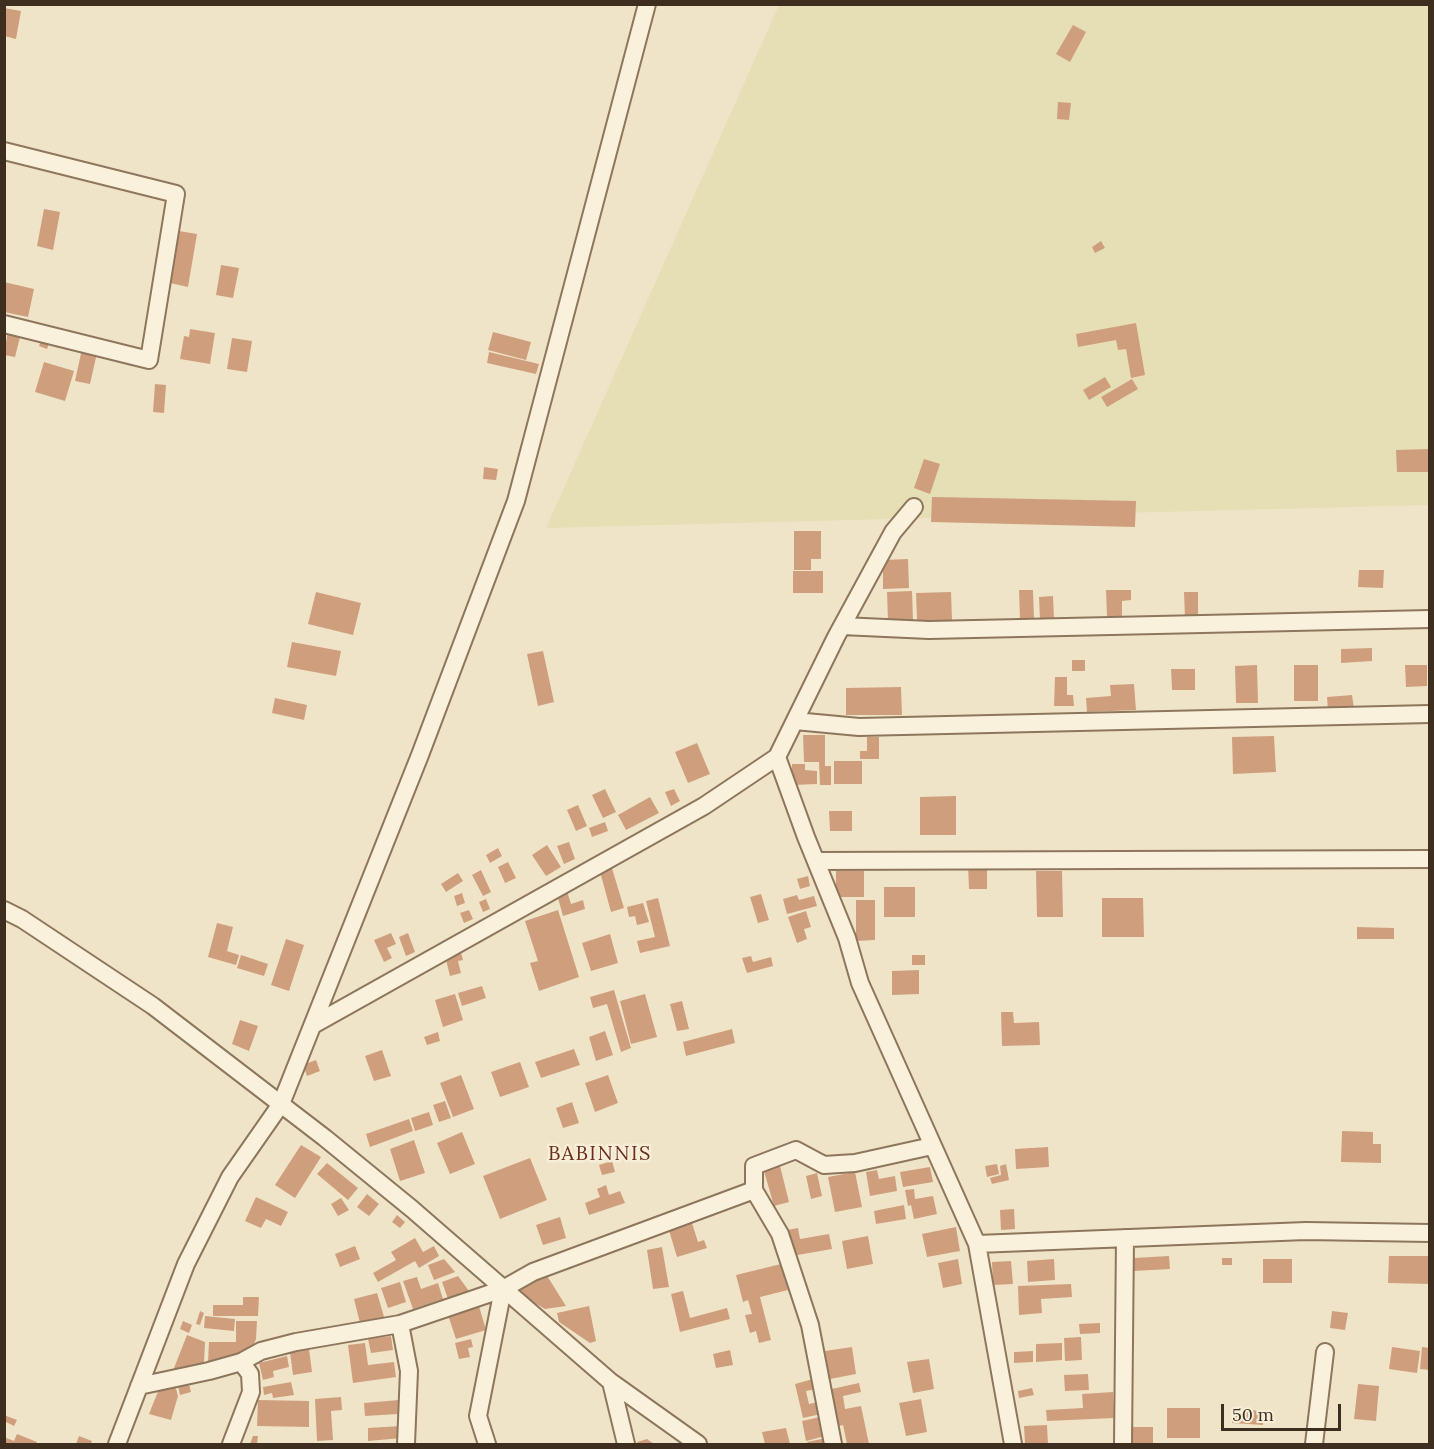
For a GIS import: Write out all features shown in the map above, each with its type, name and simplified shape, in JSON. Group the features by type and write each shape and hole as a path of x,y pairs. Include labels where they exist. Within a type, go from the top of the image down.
{"street":[{"path":"117,1444 186,1264 230,1177 281,1104 416,766 516,501 647,4"},
{"path":"4,151 176,194 149,360 4,324"},
{"path":"313,1024 704,806 777,757 842,626 893,532 914,507"},
{"path":"842,626 928,630 1430,619"},
{"path":"795,721 859,727 1430,714"},
{"path":"777,757 847,938 860,983 977,1244 1013,1444"},
{"path":"816,861 1430,859"},
{"path":"4,910 22,919 153,1006 281,1104 412,1209 611,1382 698,1444"},
{"path":"833,1444 810,1324 780,1234 754,1190 754,1166 796,1150 824,1165 855,1163 932,1146"},
{"path":"140,1386 241,1362 261,1351 296,1342 400,1324 503,1289 533,1272 754,1190"},
{"path":"977,1244 1306,1231 1430,1233"},
{"path":"1124,1444 1125,1238"},
{"path":"487,1444 478,1416 503,1289"},
{"path":"400,1324 409,1371 406,1444"},
{"path":"1314,1444 1325,1352"},
{"path":"231,1444 251,1392 249,1374 241,1362"},
{"path":"611,1382 626,1444"}],"shaded area":[{"path":"779,5 1429,5 1429,505 546,528"}],"building":[{"path":"4,8 21,11 16,39 4,36"},
{"path":"1073,25 1086,32 1070,62 1056,54"},
{"path":"1058,102 1071,103 1069,120 1057,119"},
{"path":"44,209 60,212 53,250 37,246"},
{"path":"179,231 197,234 188,287 170,283"},
{"path":"1101,241 1105,248 1095,253 1092,247"},
{"path":"221,265 239,268 233,298 216,295"},
{"path":"4,282 34,289 28,317 4,312"},
{"path":"1136,323 1145,375 1131,378 1126,349 1118,350 1116,340 1078,347 1076,334"},
{"path":"190,329 215,333 210,364 180,359 184,336 189,337"},
{"path":"8,330 21,333 15,357 4,355"},
{"path":"493,332 531,342 526,360 488,350"},
{"path":"42,338 50,341 47,349 39,346"},
{"path":"232,338 252,341 247,372 227,369"},
{"path":"82,349 97,353 90,384 75,381"},
{"path":"489,352 539,364 536,374 487,363"},
{"path":"44,362 74,371 65,401 35,392"},
{"path":"1105,377 1111,387 1089,400 1083,390"},
{"path":"1132,379 1138,389 1107,407 1101,397"},
{"path":"155,384 166,385 164,413 153,412"},
{"path":"1430,449 1430,472 1397,472 1396,450"},
{"path":"924,459 940,464 930,494 914,488"},
{"path":"484,467 498,469 496,480 483,479"},
{"path":"932,497 1136,501 1135,527 931,522"},
{"path":"794,531 821,531 821,559 811,559 811,570 794,570"},
{"path":"908,559 909,588 883,589 883,560"},
{"path":"1359,570 1384,570 1383,588 1358,587"},
{"path":"793,571 823,571 823,593 793,593"},
{"path":"1019,590 1033,590 1034,619 1020,620"},
{"path":"1106,590 1131,590 1131,600 1122,601 1122,617 1107,617"},
{"path":"912,591 913,621 888,621 887,592"},
{"path":"316,592 361,603 353,635 308,624"},
{"path":"951,592 952,620 917,620 916,593"},
{"path":"1184,592 1198,592 1198,618 1185,618"},
{"path":"1053,596 1054,619 1040,620 1039,597"},
{"path":"292,642 341,651 336,676 287,667"},
{"path":"1372,648 1372,661 1341,663 1341,649"},
{"path":"543,651 554,702 538,706 527,654"},
{"path":"1072,660 1085,660 1085,671 1072,671"},
{"path":"1257,665 1258,703 1236,703 1235,666"},
{"path":"1294,665 1318,665 1318,701 1294,701"},
{"path":"1405,665 1427,665 1427,686 1406,687"},
{"path":"1171,669 1195,669 1195,690 1172,690"},
{"path":"1055,677 1067,677 1067,695 1073,695 1074,706 1054,706"},
{"path":"1134,684 1136,710 1087,712 1086,698 1111,696 1110,685"},
{"path":"901,687 902,715 846,715 846,688"},
{"path":"1352,695 1354,708 1328,710 1327,697"},
{"path":"275,698 307,705 304,720 272,713"},
{"path":"803,735 825,735 825,766 831,766 831,785 820,785 819,762 804,762"},
{"path":"1274,736 1276,772 1233,774 1232,737"},
{"path":"867,737 879,737 879,759 860,759 860,751 867,751"},
{"path":"697,743 710,774 688,783 675,752"},
{"path":"834,761 862,761 862,784 834,784"},
{"path":"792,764 805,764 805,770 817,771 817,784 792,785"},
{"path":"605,789 616,812 603,818 592,795"},
{"path":"674,789 680,801 671,806 665,792"},
{"path":"956,796 956,835 920,835 920,797"},
{"path":"650,797 659,813 626,830 618,815"},
{"path":"578,805 587,826 576,831 567,810"},
{"path":"829,811 852,811 852,831 830,831"},
{"path":"605,822 608,831 592,837 589,828"},
{"path":"569,842 575,859 564,864 557,846"},
{"path":"547,845 561,867 546,876 532,855"},
{"path":"498,848 502,856 490,863 486,855"},
{"path":"508,862 516,878 505,883 498,867"},
{"path":"611,865 624,908 611,912 599,868"},
{"path":"968,865 987,865 987,889 969,889"},
{"path":"481,870 491,892 483,896 472,875"},
{"path":"836,871 864,871 864,897 836,897"},
{"path":"1036,871 1062,871 1063,917 1037,917"},
{"path":"458,873 463,881 446,892 441,884"},
{"path":"808,876 810,886 800,889 797,879"},
{"path":"884,887 915,887 915,917 884,917"},
{"path":"566,888 571,904 583,900 585,909 563,916 556,891"},
{"path":"462,893 465,903 457,906 454,896"},
{"path":"761,894 769,920 758,923 750,897"},
{"path":"797,895 799,900 814,896 817,906 787,914 783,899"},
{"path":"658,898 670,946 640,953 637,941 655,937 646,901"},
{"path":"1102,898 1143,898 1144,937 1102,937"},
{"path":"486,899 490,909 483,912 479,902"},
{"path":"856,900 875,900 875,940 856,941"},
{"path":"643,903 649,922 637,925 635,916 629,917 627,907"},
{"path":"469,910 473,919 464,923 460,913"},
{"path":"558,910 579,977 539,991 530,963 538,961 525,921"},
{"path":"806,911 811,927 804,929 807,939 797,943 788,917"},
{"path":"217,923 233,927 227,951 239,955 236,965 208,957"},
{"path":"1357,927 1394,928 1394,939 1357,939"},
{"path":"391,933 396,944 387,948 392,958 384,962 374,940"},
{"path":"408,933 415,952 406,956 399,937"},
{"path":"610,934 618,963 591,971 582,943"},
{"path":"286,939 304,945 289,991 271,985"},
{"path":"460,949 463,960 458,961 461,973 450,976 444,952"},
{"path":"241,955 268,964 264,976 237,968"},
{"path":"912,955 925,955 925,965 912,965"},
{"path":"751,956 753,962 771,957 773,966 747,973 742,958"},
{"path":"919,970 919,994 892,995 892,971"},
{"path":"482,986 486,998 462,1006 458,993"},
{"path":"614,990 631,1048 621,1052 607,1004 593,1008 590,997"},
{"path":"455,994 463,1020 443,1027 435,1000"},
{"path":"645,994 657,1037 631,1044 620,1001"},
{"path":"682,1001 689,1029 677,1031 670,1004"},
{"path":"1001,1012 1013,1012 1014,1023 1039,1022 1040,1045 1002,1046"},
{"path":"240,1020 258,1026 249,1051 232,1044"},
{"path":"732,1029 735,1043 686,1056 683,1042"},
{"path":"605,1031 613,1055 596,1061 589,1037"},
{"path":"438,1032 440,1041 427,1045 424,1037"},
{"path":"574,1049 580,1065 541,1078 535,1062"},
{"path":"382,1050 391,1076 374,1081 365,1056"},
{"path":"316,1060 320,1071 307,1076 303,1065"},
{"path":"520,1062 529,1087 500,1097 491,1072"},
{"path":"461,1075 474,1109 453,1117 440,1083"},
{"path":"608,1075 618,1103 595,1112 585,1083"},
{"path":"445,1101 451,1118 439,1122 433,1105"},
{"path":"572,1102 579,1123 563,1128 556,1108"},
{"path":"429,1112 433,1125 415,1131 411,1118"},
{"path":"409,1119 413,1131 370,1147 366,1134"},
{"path":"1342,1131 1373,1132 1373,1144 1381,1144 1381,1163 1341,1162"},
{"path":"462,1132 475,1164 450,1174 437,1143"},
{"path":"414,1140 425,1173 400,1181 390,1149"},
{"path":"301,1145 321,1157 295,1198 275,1185"},
{"path":"1048,1147 1049,1167 1016,1169 1015,1149"},
{"path":"530,1158 547,1200 500,1219 483,1176"},
{"path":"612,1161 615,1172 602,1175 599,1165"},
{"path":"327,1163 358,1188 348,1200 317,1174"},
{"path":"997,1164 999,1174 987,1177 985,1166"},
{"path":"1006,1164 1009,1180 992,1184 990,1178 1001,1175 1000,1166"},
{"path":"780,1166 789,1202 774,1206 764,1171"},
{"path":"930,1167 933,1182 903,1187 900,1172"},
{"path":"877,1170 879,1179 895,1176 897,1191 870,1196 866,1172"},
{"path":"855,1172 862,1207 835,1212 828,1177"},
{"path":"817,1173 822,1196 811,1199 806,1176"},
{"path":"606,1185 609,1195 620,1191 625,1203 589,1215 585,1203 600,1197 597,1189"},
{"path":"914,1189 915,1199 933,1196 937,1214 914,1219 911,1205 908,1206 905,1190"},
{"path":"367,1194 379,1204 369,1216 357,1207"},
{"path":"256,1197 288,1212 281,1226 266,1219 261,1228 245,1221"},
{"path":"341,1198 349,1210 338,1216 331,1204"},
{"path":"904,1205 906,1219 876,1224 874,1211"},
{"path":"1014,1209 1015,1229 1001,1230 1000,1210"},
{"path":"397,1215 405,1222 400,1228 392,1222"},
{"path":"560,1217 566,1238 543,1245 536,1225"},
{"path":"691,1220 698,1242 704,1240 707,1248 677,1257 668,1227"},
{"path":"956,1227 960,1251 927,1257 922,1234"},
{"path":"798,1228 800,1239 829,1234 832,1249 792,1256 787,1230"},
{"path":"868,1236 873,1264 847,1269 842,1241"},
{"path":"415,1238 423,1252 434,1246 439,1256 419,1268 415,1261 378,1282 373,1273 396,1260 391,1252"},
{"path":"355,1246 360,1259 340,1267 335,1254"},
{"path":"662,1247 669,1287 653,1289 647,1250"},
{"path":"1169,1256 1170,1269 1134,1271 1134,1258"},
{"path":"1389,1256 1430,1256 1430,1284 1388,1283"},
{"path":"1222,1258 1232,1258 1232,1265 1222,1265"},
{"path":"444,1259 455,1272 434,1280 428,1265"},
{"path":"958,1259 962,1284 943,1288 938,1263"},
{"path":"1054,1259 1055,1280 1028,1282 1027,1261"},
{"path":"1263,1259 1292,1259 1292,1283 1263,1283"},
{"path":"1011,1261 1013,1284 993,1285 992,1262"},
{"path":"781,1264 788,1290 760,1297 771,1340 759,1343 756,1331 750,1333 745,1315 752,1314 748,1300 743,1302 736,1275"},
{"path":"544,1271 566,1306 545,1309 521,1295 517,1288"},
{"path":"458,1276 469,1291 448,1299 442,1282"},
{"path":"417,1277 421,1289 438,1283 443,1299 413,1309 403,1281"},
{"path":"400,1282 406,1302 388,1308 381,1288"},
{"path":"1071,1284 1072,1297 1041,1299 1042,1313 1019,1315 1018,1286"},
{"path":"683,1291 690,1318 727,1308 730,1319 680,1332 671,1294"},
{"path":"377,1293 385,1320 361,1327 354,1299"},
{"path":"243,1297 259,1297 258,1316 213,1316 213,1305 243,1305"},
{"path":"479,1306 486,1330 456,1339 448,1315"},
{"path":"589,1306 596,1341 590,1343 559,1322 557,1313"},
{"path":"200,1311 204,1313 200,1325 196,1324"},
{"path":"1332,1311 1348,1313 1345,1330 1330,1328"},
{"path":"205,1316 235,1319 234,1331 204,1328"},
{"path":"183,1321 192,1325 189,1333 180,1329"},
{"path":"236,1321 257,1321 256,1339 251,1351 208,1362 209,1342 236,1342"},
{"path":"1100,1323 1100,1333 1080,1334 1079,1324"},
{"path":"187,1335 205,1342 204,1363 195,1368 172,1373"},
{"path":"391,1336 393,1350 371,1353 368,1339"},
{"path":"1081,1337 1082,1360 1065,1361 1064,1338"},
{"path":"471,1339 473,1347 468,1348 470,1357 459,1359 455,1343"},
{"path":"365,1343 368,1365 394,1362 396,1377 353,1383 348,1345"},
{"path":"1062,1343 1062,1360 1036,1362 1036,1344"},
{"path":"852,1347 856,1374 830,1379 825,1351"},
{"path":"1392,1347 1420,1351 1417,1373 1389,1369"},
{"path":"1422,1347 1430,1348 1430,1370 1420,1369"},
{"path":"309,1349 312,1372 293,1375 290,1352"},
{"path":"730,1350 733,1365 716,1368 713,1354"},
{"path":"1033,1351 1033,1362 1014,1363 1014,1352"},
{"path":"287,1356 289,1367 273,1371 274,1377 263,1380 259,1363"},
{"path":"929,1359 934,1389 913,1393 907,1362"},
{"path":"1088,1374 1089,1390 1065,1391 1064,1375"},
{"path":"813,1379 816,1389 806,1391 809,1404 818,1402 821,1414 803,1418 795,1384"},
{"path":"291,1382 294,1395 273,1398 272,1393 264,1395 263,1387"},
{"path":"859,1383 861,1392 843,1396 845,1409 861,1406 869,1444 847,1444 843,1425 835,1427 827,1390"},
{"path":"189,1384 191,1392 180,1395 178,1386"},
{"path":"1358,1384 1379,1386 1376,1421 1354,1419"},
{"path":"175,1385 178,1396 171,1420 149,1414 159,1389"},
{"path":"1032,1388 1034,1395 1019,1398 1018,1391"},
{"path":"1113,1392 1114,1418 1047,1421 1046,1410 1083,1408 1082,1394"},
{"path":"341,1397 342,1410 331,1411 333,1440 317,1441 315,1399"},
{"path":"921,1399 927,1432 906,1436 899,1403"},
{"path":"258,1400 309,1401 309,1427 257,1426"},
{"path":"399,1400 399,1414 365,1416 364,1403"},
{"path":"1167,1408 1200,1408 1200,1438 1167,1438"},
{"path":"1233,1409 1264,1411 1263,1425 1232,1423"},
{"path":"4,1415 17,1420 14,1426 4,1421"},
{"path":"820,1417 825,1436 806,1441 802,1421"},
{"path":"1047,1425 1048,1444 1025,1444 1024,1426"},
{"path":"401,1426 402,1438 368,1441 368,1428"},
{"path":"1132,1427 1153,1427 1153,1444 1132,1444"},
{"path":"786,1428 790,1444 765,1444 762,1432"},
{"path":"17,1434 37,1442 36,1444 4,1444 4,1437 14,1441"},
{"path":"79,1436 92,1441 91,1444 76,1444"},
{"path":"253,1436 258,1436 257,1444 250,1444"},
{"path":"826,1438 827,1444 808,1444 807,1442"},
{"path":"647,1439 654,1444 638,1444 637,1442"}],"district":[{"name":"BABINNIS","path":"600,1154"}]}
